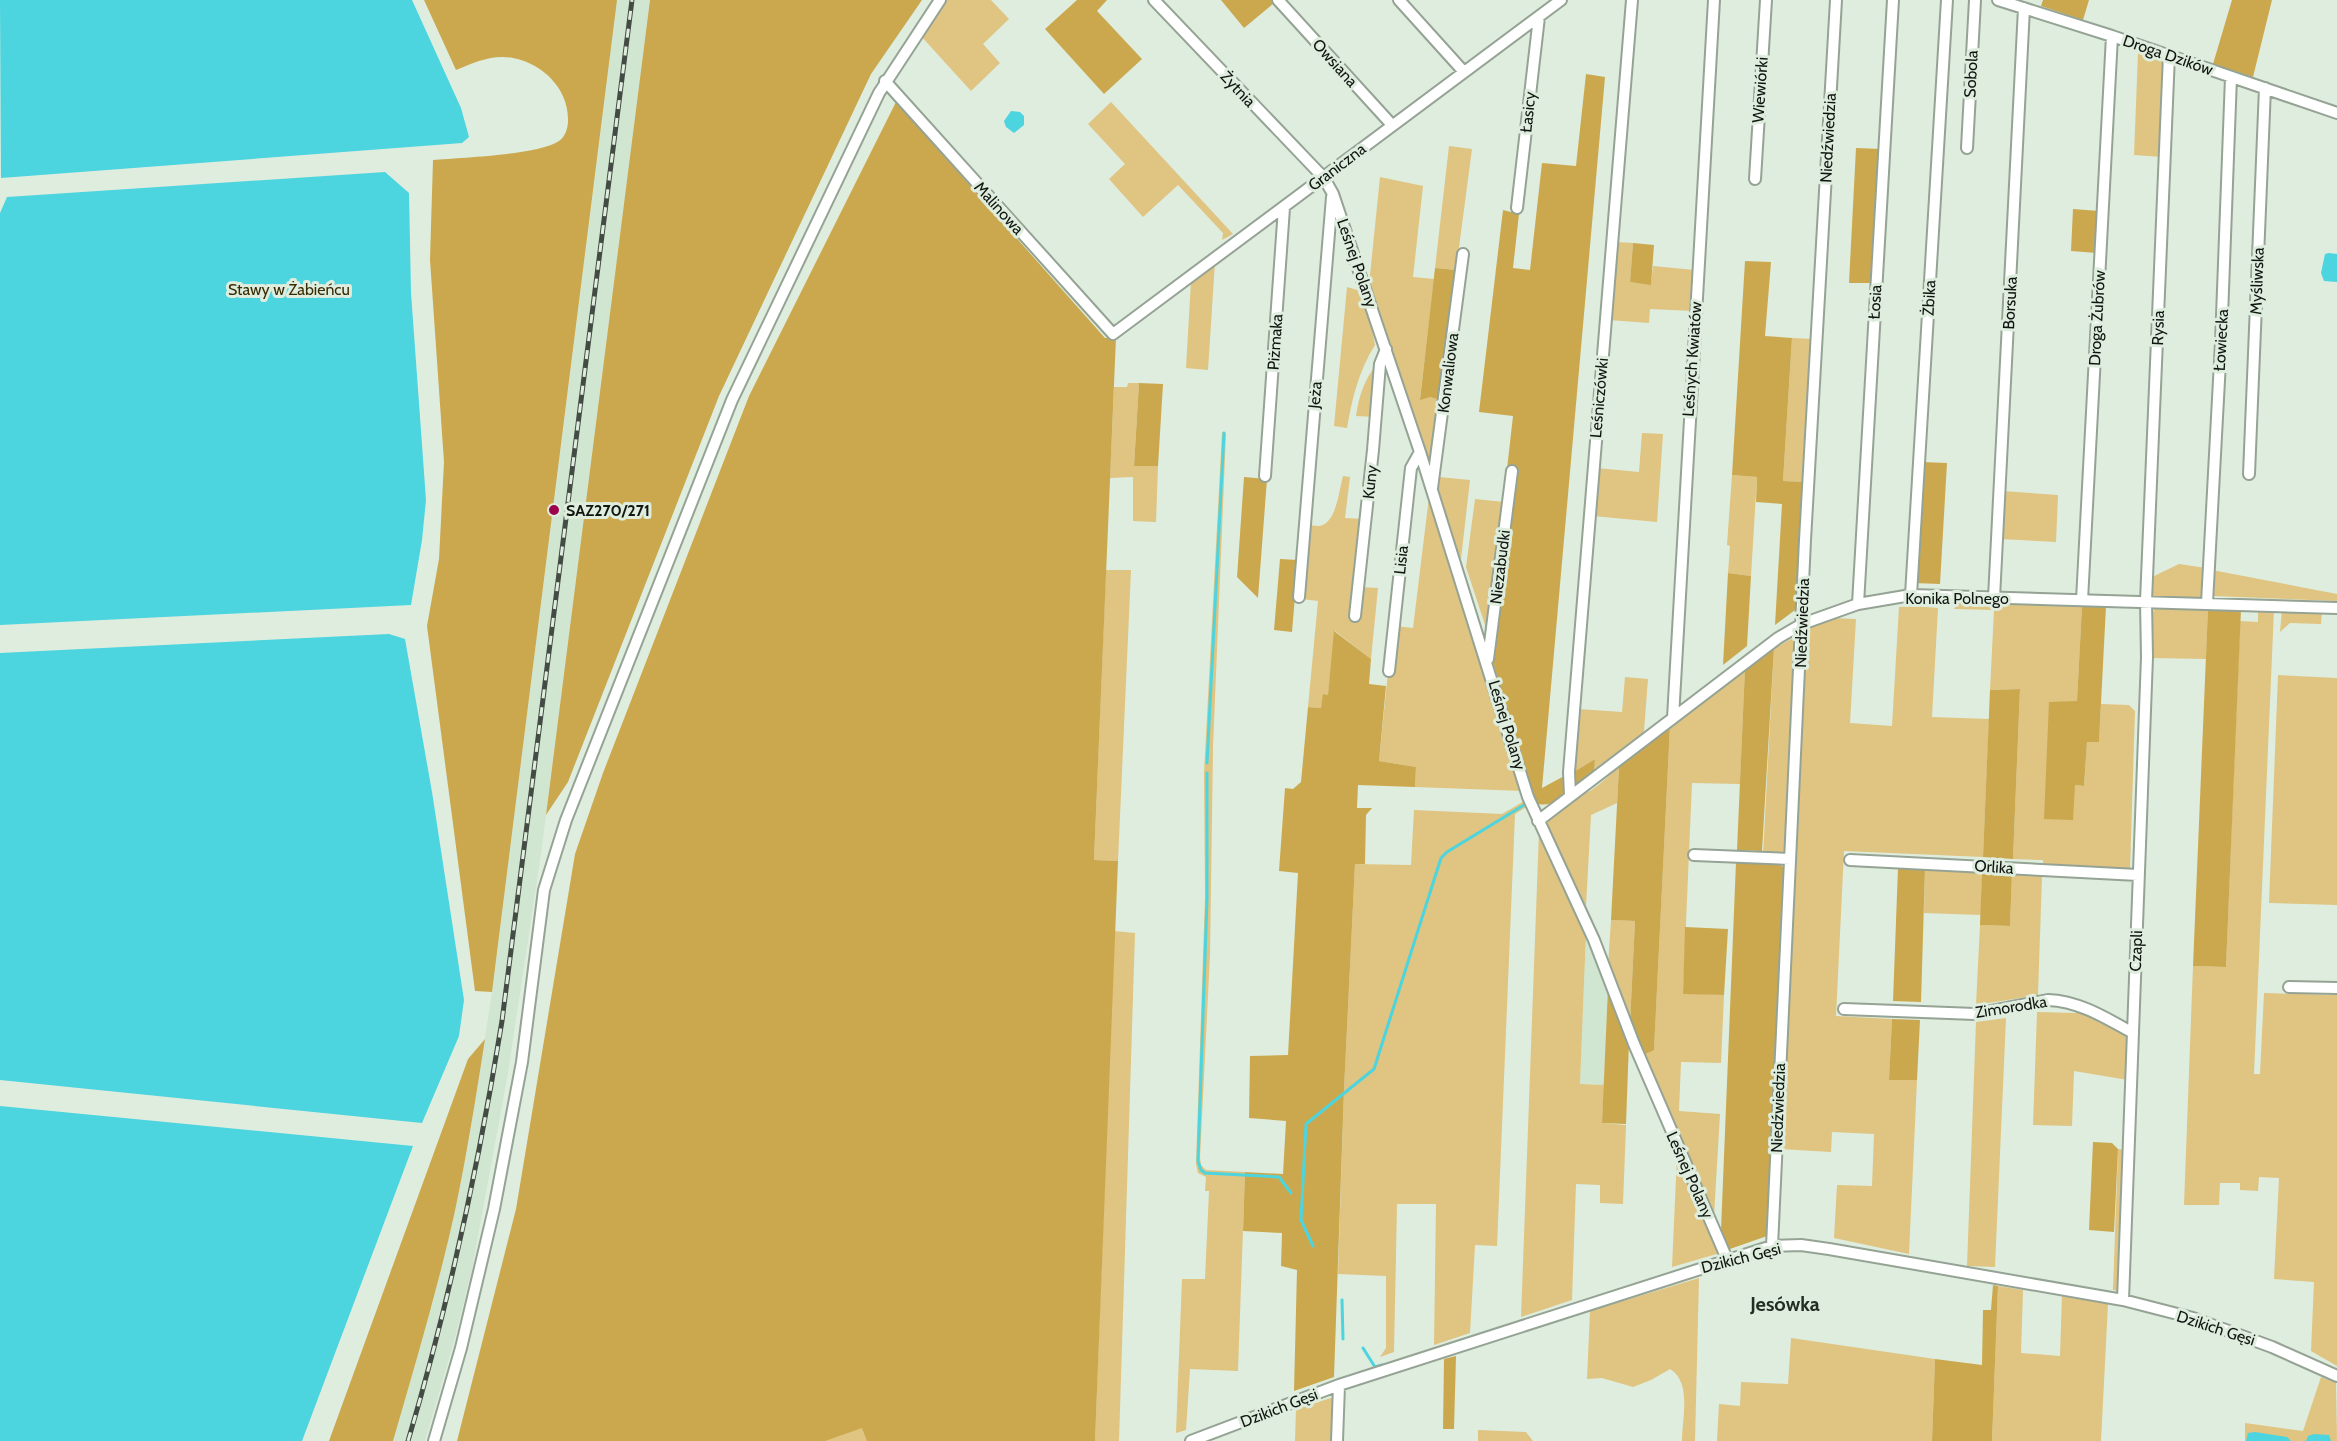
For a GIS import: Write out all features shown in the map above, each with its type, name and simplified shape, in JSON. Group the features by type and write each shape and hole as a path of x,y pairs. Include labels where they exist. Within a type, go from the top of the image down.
{"street":[{"path":"434,1441 461,1348 494,1209 522,1062 544,890 566,820 732,400 885,81 940,0"},
{"name":"Żytnia","path":"1154,0 1324,178"},
{"name":"Owsiana","path":"1278,0 1392,125"},
{"path":"1399,0 1464,72"},
{"name":"Graniczna","path":"1113,334 1561,0"},
{"name":"Leśniczówki","path":"1570,795 1569,772 1632,0"},
{"name":"Leśnych Kwiatów","path":"1673,718 1714,0"},
{"name":"Wiewiórki","path":"1755,179 1766,0"},
{"name":"Niedźwiedzia","path":"1772,1246 1805,540 1836,0"},
{"name":"Łosia","path":"1858,604 1893,0"},
{"name":"Żbika","path":"1911,595 1947,0"},
{"name":"Sobola","path":"1967,148 1975,0"},
{"name":"Droga Dzików","path":"1998,0 2112,36 2337,113"},
{"name":"Borsuka","path":"1994,598 2024,8"},
{"name":"Łasicy","path":"1517,208 1539,17"},
{"name":"Droga Żubrów","path":"2082,600 2112,36"},
{"name":"Rysia","path":"2146,601 2169,55"},
{"name":"Łowiecka","path":"2207,603 2221,343 2231,77"},
{"name":"Malinowa","path":"885,81 1113,334"},
{"name":"Myśliwska","path":"2249,474 2265,88"},
{"name":"Leśnej Polany","path":"1324,178 1333,194 1420,452 1528,796 1589,929 1643,1064 1727,1259"},
{"name":"Jeża","path":"1299,597 1333,194"},
{"name":"Piżmaka","path":"1265,476 1284,207"},
{"name":"Konwaliowa","path":"1431,491 1463,254"},
{"name":"Kuny","path":"1355,616 1380,364 1386,350"},
{"name":"Lisia","path":"1389,671 1411,468 1420,452"},
{"name":"Niezabudki","path":"1488,663 1512,471"},
{"name":"Konika Polnego","path":"1538,821 1778,638 1802,624 1858,604 1911,595 2337,608"},
{"name":"Czapli","path":"2123,1300 2147,657 2146,601"},
{"path":"1694,855 1790,859"},
{"name":"Orlika","path":"1850,860 2138,875"},
{"path":"2289,987 2337,988"},
{"name":"Zimorodka","path":"1844,1009 1975,1014 2048,1000 2060,1000 2075,1004 2133,1033"},
{"name":"Dzikich Gęsi","path":"1191,1441 1339,1385 1772,1246 1802,1245 2123,1300 2193,1318 2272,1347 2337,1376"},
{"path":"1337,1441 1339,1385"}],"shaded area":[{"path":"424,0 617,0 492,992 475,991 427,626 439,559 444,462 430,260 433,160 517,153 549,146 563,137 568,121 564,99 559,89 544,72 535,66 506,57 491,58 456,70"},
{"path":"616,0 650,0 541,854 508,1073 472,1269 425,1441 393,1441 433,1302 455,1212 470,1135 492,992"},
{"path":"650,0 922,0 871,74 719,396 568,782 546,815"},
{"path":"945,0 991,0 1009,19 983,44 1000,63 971,91 920,35"},
{"path":"1077,0 1107,0 1097,11 1142,59 1104,94 1045,29"},
{"path":"1221,0 1271,0 1274,3 1244,28"},
{"path":"2043,0 2089,0 2083,20 2041,6"},
{"path":"2232,0 2272,0 2253,77 2213,64"},
{"path":"2138,53 2166,63 2162,157 2134,155"},
{"path":"1586,74 1605,77 1542,788 1566,775 1566,790 1553,803 1544,804 1534,803 1493,662 1515,470 1507,469 1513,416 1479,412 1503,210 1519,214 1513,268 1530,270 1542,163 1576,166"},
{"path":"896,102 1105,338 1116,337 1094,860 1118,861 1095,1441 867,1441 862,1428 825,1441 457,1441 516,1209 575,854 603,773 749,396"},
{"path":"1111,102 1233,234 1222,240 1223,233 1178,185 1143,217 1109,179 1125,164 1088,124"},
{"path":"1449,146 1472,149 1456,270 1435,268"},
{"path":"1856,148 1881,149 1874,283 1849,283"},
{"path":"1380,177 1423,186 1413,277 1434,279 1420,399 1430,397 1440,400 1430,473 1369,285"},
{"path":"2073,209 2099,211 2097,253 2071,251"},
{"path":"1616,242 1633,243 1630,282 1651,284 1653,266 1695,270 1693,311 1650,309 1649,323 1609,320"},
{"path":"1633,243 1654,245 1651,285 1630,282"},
{"path":"1745,261 1771,262 1765,336 1792,338 1783,481 1806,482 1799,607 1775,625 1782,504 1756,502 1757,477 1732,475"},
{"path":"1215,262 1208,370 1186,368 1191,281"},
{"path":"1435,268 1456,270 1440,400 1430,397 1420,400"},
{"path":"1347,287 1361,291 1371,321 1375,345 1357,385 1347,428 1334,426"},
{"path":"1792,338 1813,339 1806,482 1783,481"},
{"path":"1377,364 1375,417 1356,416 1363,388"},
{"path":"1128,383 1139,383 1134,466 1158,466 1156,522 1133,521 1133,477 1110,478 1114,387 1127,387"},
{"path":"1139,383 1163,384 1158,466 1134,466"},
{"path":"1222,432 1226,433 1213,747 1210,955 1200,1158 1201,1165 1206,1170 1245,1172 1238,1371 1190,1369 1186,1430 1176,1433 1182,1279 1205,1279 1209,1191 1205,1191 1206,1177 1198,1173 1196,1164 1205,897 1204,773"},
{"path":"1642,433 1663,434 1657,522 1593,516 1596,468 1639,472"},
{"path":"1922,462 1947,463 1940,584 1914,583"},
{"path":"1732,475 1757,477 1751,576 1728,573 1730,546 1727,545"},
{"path":"1343,476 1350,477 1345,518 1364,519 1360,587 1378,588 1371,659 1335,631 1328,696 1324,694 1321,708 1308,707 1318,601 1302,599 1308,525 1323,525 1328,521 1337,503"},
{"path":"1244,477 1267,479 1258,598 1237,577"},
{"path":"1439,477 1470,480 1461,559 1436,498"},
{"path":"2002,491 2058,495 2056,542 2000,539"},
{"path":"1429,497 1523,791 1415,787 1416,767 1379,761 1388,672 1396,626 1413,628"},
{"path":"1475,499 1504,502 1488,634 1466,567"},
{"path":"1280,559 1298,560 1292,632 1274,630"},
{"path":"2179,564 2206,568 2202,595 2198,599 2154,596 2150,593 2150,578"},
{"path":"1106,570 1131,570 1118,861 1094,860"},
{"path":"2212,570 2337,594 2337,601 2213,596 2211,592"},
{"path":"1728,573 1751,576 1747,646 1723,665"},
{"path":"1964,601 2082,606 2077,702 2049,702 2075,785 2084,786 2087,742 2099,742 2101,704 2129,705 2135,711 2130,870 2043,867 2043,860 2013,859 2020,689 1990,690 1994,610 1954,609 1958,603"},
{"path":"2082,606 2106,606 2099,742 2087,742 2084,786 2075,785 2073,820 2044,819 2049,702 2077,701"},
{"path":"1899,607 1938,608 1932,717 1989,719 1983,857 1844,851 1836,1016 1892,1019 1889,1080 1917,1080 1909,1254 1834,1238 1837,1185 1872,1186 1874,1134 1832,1132 1831,1152 1780,1149 1793,870 1798,833 1795,819 1804,628 1831,618 1856,619 1850,723 1892,726"},
{"path":"2156,607 2208,608 2206,659 2152,658 2150,617"},
{"path":"2208,608 2241,609 2226,967 2193,966"},
{"path":"2274,609 2254,1074 2260,1074 2264,993 2337,995 2337,1366 2311,1351 2314,1282 2274,1279 2279,1178 2259,1177 2258,1191 2240,1190 2240,1183 2220,1183 2219,1205 2184,1205 2193,966 2226,967 2240,621 2258,622 2258,610"},
{"path":"2282,610 2322,611 2321,624 2290,623 2280,632"},
{"path":"1334,631 1371,659 1369,684 1386,686 1379,761 1416,767 1415,787 1358,785 1357,808 1372,808 1366,815 1365,864 1355,864 1334,1377 1294,1391 1297,1270 1281,1266 1282,1233 1243,1231 1245,1172 1283,1174 1286,1121 1249,1118 1250,1056 1288,1055 1298,873 1279,871 1285,788 1293,789 1301,782 1308,707 1321,708 1323,694 1328,695"},
{"path":"1797,636 1785,854 1763,855 1774,648"},
{"path":"1774,648 1762,851 1737,850 1745,668"},
{"path":"1745,668 1740,784 1692,783 1683,993 1724,995 1721,1063 1681,1062 1679,1111 1720,1114 1714,1216 1643,1055 1654,1049 1670,726"},
{"path":"2278,675 2337,678 2337,905 2269,903"},
{"path":"1625,677 1648,679 1642,736 1594,773 1595,759 1572,773 1578,709 1622,712"},
{"path":"2020,689 2013,859 1983,857 1990,690"},
{"path":"1670,726 1654,1050 1643,1055 1630,1023 1635,921 1611,920 1619,767 1635,750"},
{"path":"1595,759 1594,773 1574,785 1572,773"},
{"path":"1619,767 1617,803 1591,815 1586,906 1546,832 1547,824 1557,811 1593,789"},
{"path":"1526,800 1528,806 1515,814 1497,1246 1475,1245 1470,1333 1434,1345 1436,1204 1397,1204 1394,1352 1380,1357 1386,1348 1386,1276 1338,1274 1355,864 1411,865 1414,810 1502,814"},
{"path":"1539,831 1586,933 1580,1084 1604,1085 1602,1123 1626,1125 1623,1204 1600,1203 1600,1185 1576,1184 1572,1300 1521,1317"},
{"path":"1736,862 1781,865 1786,870 1767,1236 1727,1250 1721,1230"},
{"path":"1898,868 1925,869 1921,1002 1893,1001"},
{"path":"1925,869 1982,871 1981,915 1924,913"},
{"path":"1982,871 2012,874 2010,926 1980,925"},
{"path":"2012,874 2042,876 2038,995 1976,1005 1980,925 2010,926"},
{"path":"1611,920 1635,921 1630,1023 1608,966"},
{"path":"1685,927 1728,929 1724,995 1683,994"},
{"path":"1114,931 1135,933 1119,1441 1095,1441"},
{"path":"1586,933 1608,988 1604,1085 1580,1084"},
{"path":"1608,988 1629,1042 1626,1124 1602,1123"},
{"path":"2076,1010 2087,1013 2127,1034 2129,1040 2128,1080 2074,1071 2072,1126 2033,1125 2037,1012 2076,1013"},
{"path":"2006,1018 1995,1267 1967,1266 1976,1022"},
{"path":"1892,1019 1920,1020 1917,1080 1889,1080"},
{"path":"485,1039 455,1211 434,1298 393,1441 329,1441 468,1059"},
{"path":"2093,1142 2112,1143 2118,1149 2114,1232 2089,1230"},
{"path":"2118,1149 2125,1150 2119,1291 2113,1290"},
{"path":"1677,1156 1720,1253 1672,1267"},
{"path":"1699,1278 1695,1441 1682,1441 1683,1392 1677,1375 1670,1369 1633,1387 1602,1378 1587,1379 1590,1311"},
{"path":"1993,1285 1998,1286 1992,1441 1932,1441 1935,1359 1982,1365 1983,1310 1991,1310"},
{"path":"1998,1286 2023,1290 2021,1353 2060,1356 2062,1296 2108,1304 2101,1441 1992,1441"},
{"path":"1791,1338 1935,1359 1932,1441 1717,1441 1719,1404 1740,1406 1741,1382 1788,1384"},
{"path":"1456,1356 1454,1429 1443,1429 1444,1359"},
{"path":"2321,1377 2336,1383 2337,1441 2245,1441 2245,1423 2303,1431"},
{"path":"1334,1397 1332,1441 1295,1441 1296,1409"},
{"path":"864,1422 871,1441 820,1441"},
{"path":"1478,1430 1526,1432 1533,1441 1478,1441"}],"water":[{"path":"0,0 412,0 461,108 469,137 462,143 1,178"},
{"path":"1011,111 1020,112 1024,116 1024,125 1014,133 1006,127 1004,121"},
{"path":"385,172 409,193 411,293 426,500 411,605 0,625 0,213 7,197"},
{"path":"2325,254 2337,254 2337,282 2324,281 2321,273"},
{"path":"389,634 405,639 432,792 464,1000 459,1036 422,1123 0,1080 0,653"},
{"path":"0,1106 413,1146 302,1441 0,1441"},
{"path":"2248,1433 2287,1437 2291,1441 2246,1441"},
{"path":"2329,1435 2331,1441 2306,1441 2308,1436"}],"waterway":[{"path":"1207,763 1224,433"},
{"path":"1207,773 1207,899 1198,1161 1201,1170 1205,1173 1279,1177 1291,1193"},
{"path":"1313,1246 1301,1220 1306,1124 1374,1069 1441,858 1447,852 1524,805"},
{"path":"1342,1300 1343,1339"},
{"path":"1363,1348 1375,1367 1382,1365"}],"railway":[{"path":"408,1441 437,1337 462,1232 502,1021 632,0"}],"place":[{"name":"SAZ270/271","path":"554,510"}],"district":[{"name":"Jesówka","path":"1785,1304"}],"park label":[{"name":"Stawy w Żabieńcu","path":"289,289"}]}
